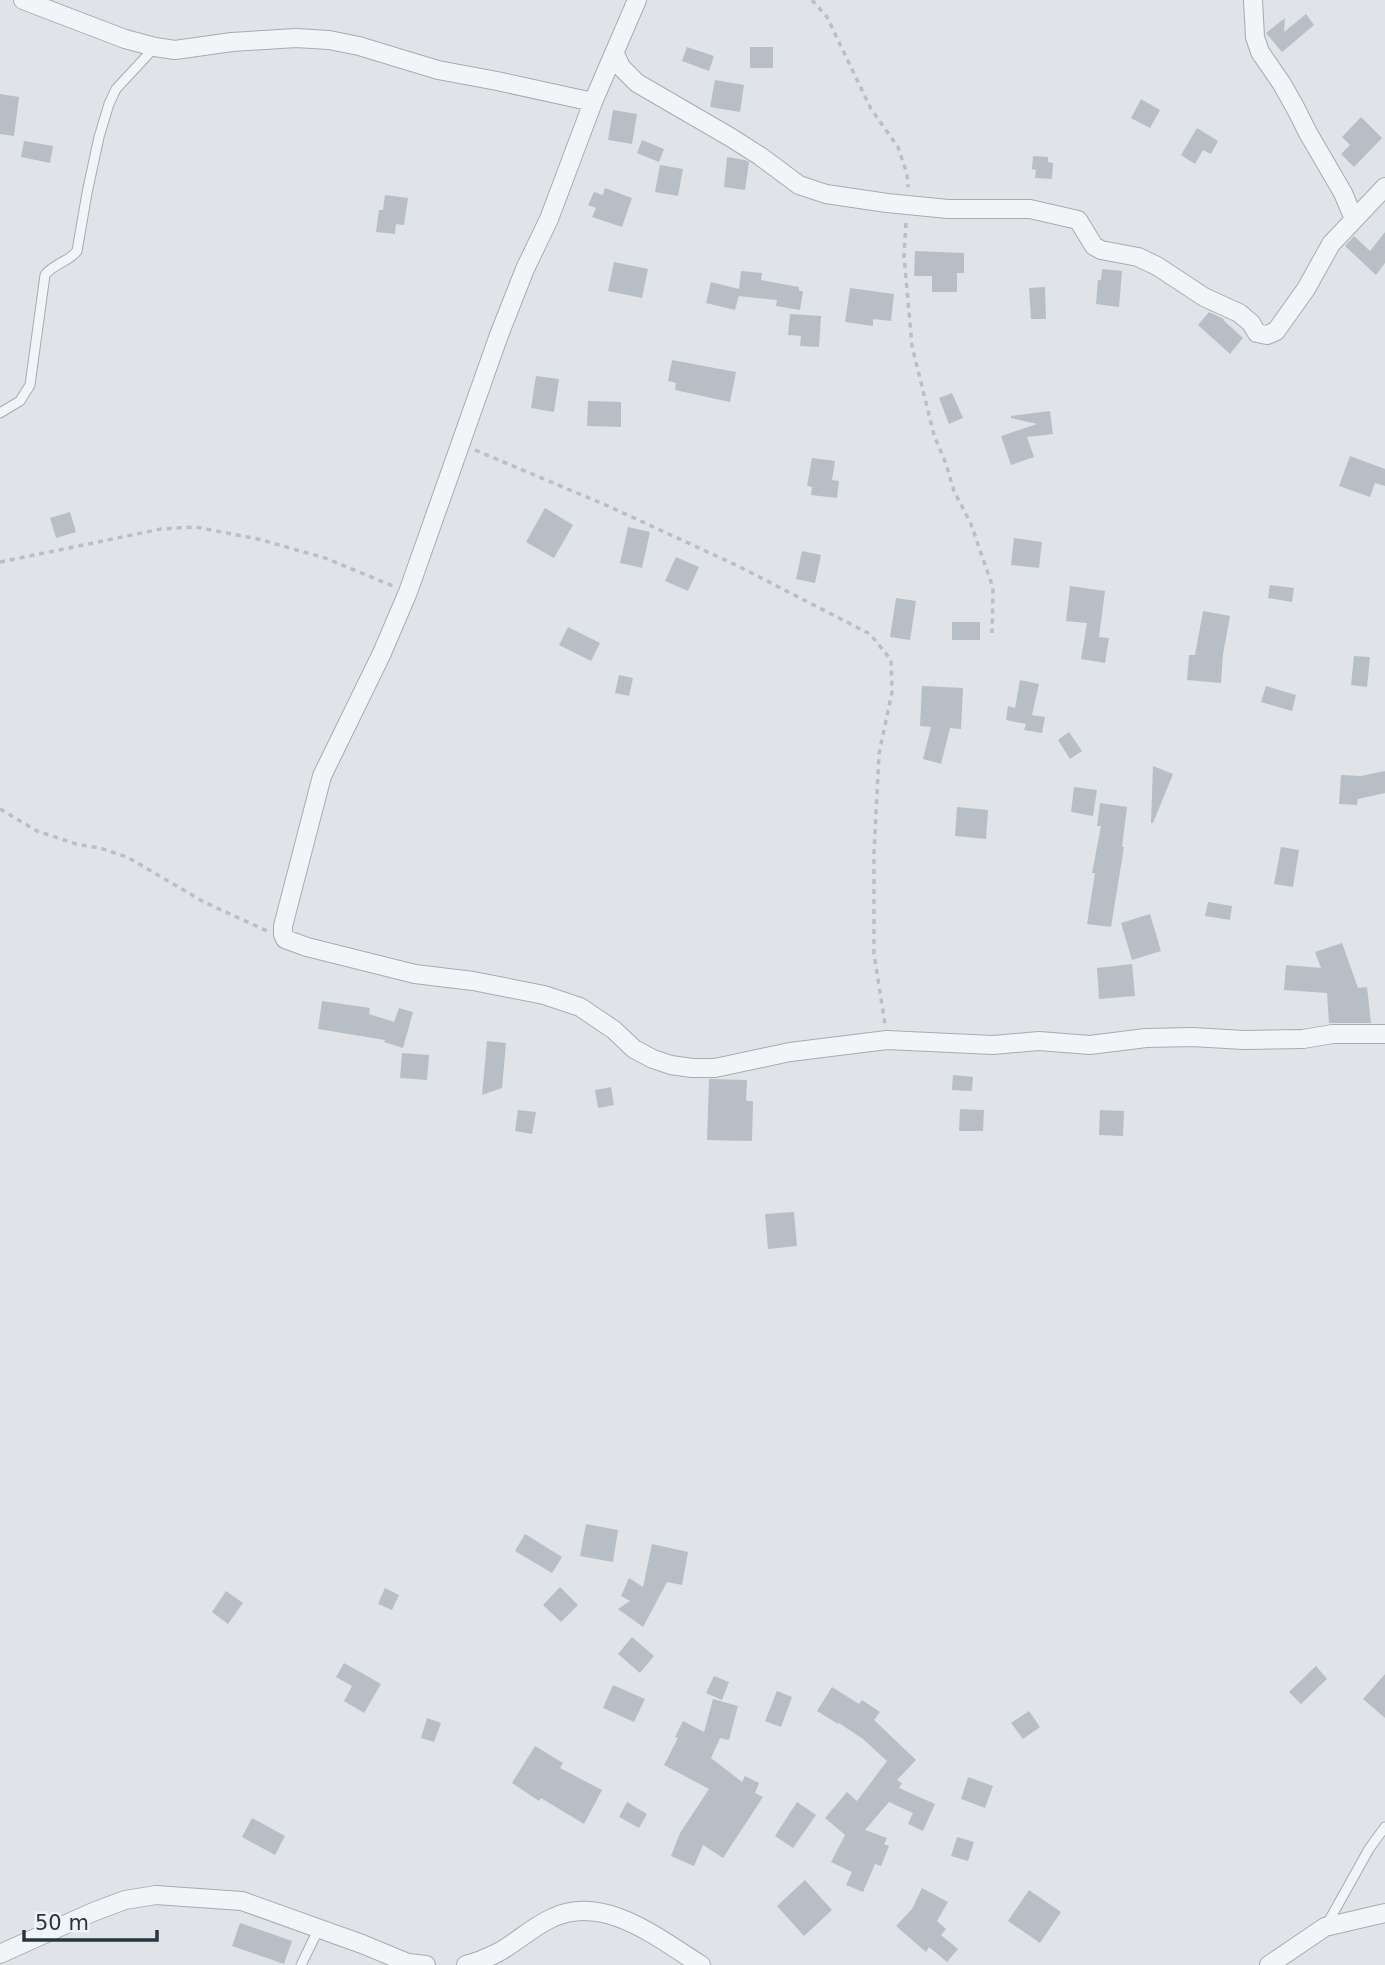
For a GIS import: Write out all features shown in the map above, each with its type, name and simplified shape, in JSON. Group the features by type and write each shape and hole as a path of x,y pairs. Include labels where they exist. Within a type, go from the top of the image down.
{"street":[{"path":"23,0 124,39 156,47 175,50 232,42 296,38 329,40 359,46 438,70 497,80 593,102"},
{"path":"637,0 499,335 408,592 382,653 322,776 283,926 285,939 415,974 517,989 580,1007 614,1030 634,1049 671,1065 692,1068 715,1068 790,1052 887,1040 993,1045 1039,1041 1090,1045 1146,1038 1303,1040 1333,1034 1385,1034"},
{"path":"1253,0 1255,37 1260,52 1287,92 1343,193 1354,219"},
{"path":"615,54 621,67 637,83 730,137 799,185 826,194 907,206 1030,209 1078,220 1094,246 1138,257 1157,266 1204,297 1239,313 1251,323 1257,333 1267,335 1276,331 1285,319 1306,289 1331,244 1385,187"},
{"path":"0,1954 93,1912 125,1900 156,1895 242,1901 408,1963 426,1965"},
{"path":"466,1965 498,1952 552,1917 582,1911 597,1912 637,1925 701,1965"},
{"path":"1269,1965 1325,1927 1385,1913"}],"lane":[{"path":"0,413 20,401 30,385 45,275 50,268 72,257 77,251 89,182 109,104 116,89 156,47"},
{"path":"1325,1927 1369,1849 1385,1827"},
{"path":"301,1965 319,1928"}],"path":[{"path":"812,0 827,17 871,109 898,148 907,174 909,193 904,256 912,346 934,435 954,491 971,524 992,588 992,633"},
{"path":"461,444 608,506 736,565 870,634 891,660 892,692 879,754 874,864 874,954 887,1040"},
{"path":"0,562 161,529 196,527 258,539 325,558 408,592"},
{"path":"0,809 37,831 127,857 204,902 285,939"}],"building":[{"path":"1306,14 1314,25 1282,52 1266,33 1285,18 1284,32"},
{"path":"687,47 714,56 709,71 682,61"},
{"path":"750,47 773,47 773,68 750,68"},
{"path":"715,80 744,85 740,112 710,107"},
{"path":"0,94 19,97 14,136 0,134"},
{"path":"1141,99 1160,110 1150,128 1131,118"},
{"path":"613,110 637,114 632,144 608,140"},
{"path":"1361,117 1382,138 1354,167 1341,154 1350,145 1342,137"},
{"path":"1197,128 1218,141 1211,154 1203,150 1195,164 1181,155"},
{"path":"642,140 664,149 659,162 637,153"},
{"path":"24,141 53,146 50,163 21,157"},
{"path":"1033,156 1048,157 1048,162 1053,163 1052,179 1035,178 1036,170 1032,169"},
{"path":"727,157 749,162 745,190 724,187"},
{"path":"660,165 683,169 678,196 655,192"},
{"path":"605,188 632,198 622,227 592,217 596,208 588,205 594,192 603,195"},
{"path":"385,195 408,198 404,225 396,224 395,234 376,232 379,210 383,210"},
{"path":"1385,232 1385,263 1376,275 1345,246 1354,236 1370,251"},
{"path":"915,251 964,253 964,273 957,273 957,292 932,292 932,276 914,276"},
{"path":"614,262 648,269 642,298 608,291"},
{"path":"1102,269 1122,271 1119,307 1096,304"},
{"path":"741,271 762,273 761,280 799,287 799,291 803,291 800,310 776,306 777,300 739,296 735,310 706,303 711,282 739,289"},
{"path":"1045,287 1046,319 1031,319 1029,288"},
{"path":"850,288 894,294 891,321 873,319 873,326 845,322"},
{"path":"1209,312 1224,319 1243,338 1230,354 1198,325"},
{"path":"790,314 821,316 819,347 800,346 801,336 788,335"},
{"path":"672,360 736,372 730,402 675,390 676,383 668,381"},
{"path":"536,376 559,379 554,412 531,408"},
{"path":"952,393 963,418 949,424 939,398"},
{"path":"588,401 621,402 621,427 587,426"},
{"path":"1050,411 1053,434 1027,437 1034,457 1011,465 1001,436 1037,424 1011,416"},
{"path":"1350,456 1385,469 1385,486 1375,483 1370,497 1339,486"},
{"path":"812,458 835,461 832,480 839,481 837,498 811,495 812,487 807,486"},
{"path":"545,508 573,525 554,558 526,542"},
{"path":"70,512 76,532 56,538 50,518"},
{"path":"628,527 650,532 642,568 620,563"},
{"path":"1014,538 1042,542 1039,568 1011,565"},
{"path":"802,551 821,555 815,583 796,579"},
{"path":"676,557 699,567 688,591 665,581"},
{"path":"1270,585 1294,588 1292,602 1268,598"},
{"path":"1070,586 1105,591 1099,637 1109,638 1105,663 1081,659 1087,623 1066,621"},
{"path":"896,598 916,601 910,640 890,637"},
{"path":"1203,611 1230,616 1221,683 1187,680 1189,655 1195,655"},
{"path":"952,622 980,622 980,640 952,640"},
{"path":"568,627 600,643 591,661 559,645"},
{"path":"1354,656 1370,657 1367,687 1351,685"},
{"path":"619,675 633,678 629,696 615,693"},
{"path":"1020,680 1039,684 1032,715 1045,717 1042,733 1024,730 1026,724 1006,720 1008,706 1015,708"},
{"path":"922,686 963,688 961,729 950,728 941,764 923,759 931,727 920,726"},
{"path":"1266,686 1296,695 1292,711 1261,702"},
{"path":"1069,732 1082,751 1070,759 1058,740"},
{"path":"1153,766 1173,774 1151,823"},
{"path":"1385,771 1385,793 1358,799 1357,805 1339,804 1341,775 1361,776"},
{"path":"1074,787 1097,790 1093,816 1071,812"},
{"path":"1100,803 1127,807 1124,847 1111,927 1087,924 1095,873 1092,873 1101,826 1097,826"},
{"path":"957,807 988,810 986,839 955,836"},
{"path":"1281,847 1299,850 1293,887 1274,884"},
{"path":"1208,902 1232,906 1230,920 1205,916"},
{"path":"1150,914 1161,951 1132,960 1121,923"},
{"path":"1342,943 1358,988 1367,987 1371,1023 1329,1023 1327,993 1284,990 1286,965 1321,968 1315,952"},
{"path":"1132,964 1135,996 1099,999 1097,968"},
{"path":"322,1001 370,1008 369,1014 394,1022 399,1008 413,1012 403,1048 384,1042 385,1040 318,1029"},
{"path":"487,1041 506,1043 502,1088 482,1095"},
{"path":"402,1053 429,1055 427,1080 400,1078"},
{"path":"953,1075 973,1077 972,1091 952,1090"},
{"path":"709,1079 747,1080 746,1101 753,1101 752,1141 707,1140"},
{"path":"611,1087 614,1105 598,1108 595,1090"},
{"path":"960,1109 984,1110 983,1131 959,1131"},
{"path":"518,1110 536,1112 532,1134 515,1131"},
{"path":"1100,1110 1124,1111 1123,1136 1099,1135"},
{"path":"794,1212 797,1246 768,1249 765,1214"},
{"path":"586,1524 618,1530 613,1562 580,1556"},
{"path":"525,1534 562,1557 552,1573 515,1551"},
{"path":"652,1544 688,1552 682,1585 667,1582 643,1627 618,1609 630,1601 621,1596 629,1578 643,1587"},
{"path":"560,1587 578,1605 561,1622 543,1605"},
{"path":"385,1588 399,1595 392,1610 378,1604"},
{"path":"226,1591 243,1603 228,1624 212,1612"},
{"path":"632,1637 654,1656 640,1673 618,1654"},
{"path":"344,1663 381,1684 364,1713 344,1701 352,1686 336,1677"},
{"path":"1316,1666 1327,1679 1301,1704 1289,1692"},
{"path":"1385,1674 1385,1718 1363,1699"},
{"path":"714,1676 729,1682 722,1700 706,1693"},
{"path":"613,1685 645,1699 634,1722 603,1708"},
{"path":"832,1687 859,1704 862,1700 880,1712 874,1720 916,1760 897,1780 902,1783 899,1788 935,1804 923,1831 908,1824 913,1813 889,1802 865,1830 887,1838 884,1844 889,1846 881,1866 875,1864 863,1892 846,1885 852,1872 831,1862 845,1835 825,1818 847,1792 857,1801 887,1761 863,1739 817,1711"},
{"path":"777,1691 792,1697 781,1727 765,1721"},
{"path":"713,1699 738,1706 729,1740 720,1738 711,1758 742,1782 745,1776 759,1783 755,1793 763,1797 723,1858 703,1845 694,1866 671,1856 680,1833 709,1789 664,1765 678,1738 675,1737 683,1721 704,1732"},
{"path":"1029,1711 1040,1727 1023,1739 1011,1723"},
{"path":"427,1718 441,1723 434,1742 421,1738"},
{"path":"535,1746 563,1763 560,1768 602,1790 584,1824 541,1798 539,1801 512,1783"},
{"path":"968,1777 993,1786 985,1808 961,1799"},
{"path":"627,1802 647,1814 639,1828 619,1817"},
{"path":"797,1802 816,1815 793,1848 775,1836"},
{"path":"252,1818 285,1836 275,1855 242,1837"},
{"path":"957,1837 974,1842 968,1861 951,1856"},
{"path":"805,1880 832,1910 804,1936 777,1906"},
{"path":"922,1888 948,1902 937,1921 946,1929 941,1935 958,1949 947,1962 929,1947 926,1952 896,1926 912,1909"},
{"path":"1029,1890 1061,1912 1040,1943 1008,1921"},
{"path":"240,1923 292,1941 284,1964 232,1946"}]}
